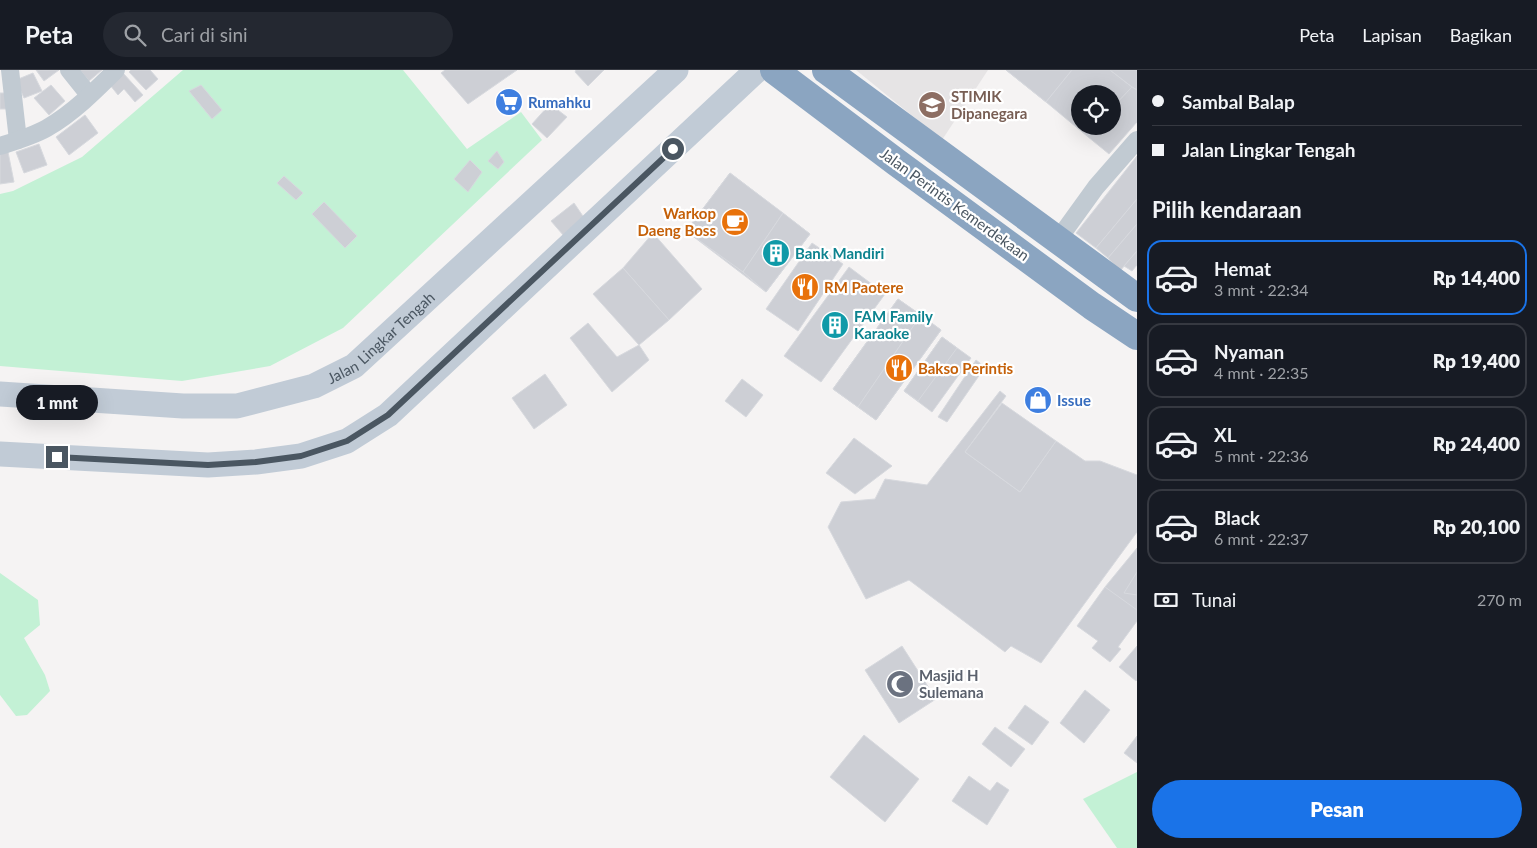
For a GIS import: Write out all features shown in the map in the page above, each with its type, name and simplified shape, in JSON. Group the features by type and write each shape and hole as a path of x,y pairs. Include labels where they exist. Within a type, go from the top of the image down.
{"highway":[{"name":"Jalan Perintis Kemerdekaan","path":"774,70 896,162 1137,336"},
{"name":"Jalan Perintis Kemerdekaan","path":"826,70 1137,298"}],"main road":[{"name":"Jalan Lingkar Tengah","path":"0,394 183,406 237,406 314,386 354,366 676,70"},
{"path":"0,454 208,465 256,462 301,456 347,441 388,415 757,70"}],"street":[{"path":"10,70 18,140"},
{"path":"69,70 90,95"},
{"path":"0,146 46,129 64,117 116,70"},
{"path":"1057,241 1107,174 1137,140"}],"shaded area":[{"name":"STIMIK Dipanegara","path":"856,70 988,70 942,140"}],"green space":[{"path":"183,70 403,70 467,149 521,112 542,140 343,328 270,366 182,381 0,366 0,194 13,191 82,157"},
{"path":"0,573 38,600 40,625 24,638 45,675 50,691 27,715 16,716 0,695"},
{"path":"1137,772 1137,848 1117,848 1083,799"}],"building":[{"path":"36,70 59,70 44,81"},
{"path":"80,70 102,70 89,81"},
{"path":"131,70 150,70 158,79 146,90 129,72"},
{"path":"445,70 517,70 468,104 441,73"},
{"path":"576,70 604,70 588,86 575,72"},
{"path":"1006,70 1072,70 1046,102"},
{"path":"1006,70 1072,70 1046,102"},
{"path":"1072,70 1110,70 1132,87 1121,99 1121,85 1071,85 1071,123 1046,102"},
{"path":"1110,70 1137,70 1137,90 1132,87"},
{"path":"33,73 42,91 24,98 16,80"},
{"path":"123,73 143,95 135,102 124,89 118,95 110,85"},
{"path":"51,85 65,101 49,115 34,98"},
{"path":"201,85 222,110 212,119 189,91"},
{"path":"1132,87 1137,90 1137,122 1109,154 1087,136 1121,135 1121,99"},
{"path":"0,93 6,93 8,109 0,109"},
{"path":"550,104 567,117 547,138 532,124"},
{"path":"85,115 98,133 69,155 56,137"},
{"path":"39,144 47,165 24,173 16,152"},
{"path":"497,151 504,162 498,169 488,161"},
{"path":"8,152 14,182 0,184 0,153"},
{"path":"1137,156 1137,199 1096,248 1076,233"},
{"path":"470,160 482,172 468,192 454,179"},
{"name":"Warkop Daeng Boss","path":"730,173 810,234 766,292 686,231"},
{"name":"Warkop Daeng Boss","path":"730,173 783,213 743,272 686,231"},
{"path":"284,176 303,193 296,200 277,183"},
{"path":"1137,199 1137,224 1108,258 1096,248"},
{"path":"324,202 357,236 345,248 312,214"},
{"path":"574,203 589,225 570,243 551,221"},
{"name":"Bank Mandiri","path":"783,213 810,234 766,292 743,272"},
{"path":"1137,224 1137,251 1120,271 1108,258"},
{"path":"653,233 702,289 669,320 623,268"},
{"name":"RM Paotere","path":"812,243 843,264 798,331 766,309"},
{"path":"1137,251 1137,265 1132,271 1124,266"},
{"name":"FAM Family Karaoke","path":"849,267 885,294 821,382 784,356"},
{"path":"623,268 669,320 639,345 593,294"},
{"path":"898,299 941,330 876,420 833,389"},
{"path":"898,299 921,315 858,407 833,389"},
{"name":"Bakso Perintis","path":"921,315 941,330 876,420 858,407"},
{"path":"588,323 617,357 639,345 649,360 612,392 570,338"},
{"path":"942,337 971,358 932,412 904,391"},
{"path":"942,337 957,348 918,401 904,391"},
{"path":"976,360 985,367 947,422 938,417"},
{"path":"545,374 567,405 534,429 512,398"},
{"path":"742,379 763,395 746,417 725,401"},
{"path":"1000,391 1006,396 965,452 1020,492 1056,441 1085,461 1100,461 1137,475 1137,532 1041,663 1011,646 1005,652 909,580 866,599 828,527 841,502 875,499 885,479 927,485"},
{"path":"1002,403 1056,441 1020,492 965,452"},
{"path":"854,438 892,466 855,494 826,473"},
{"path":"1137,548 1137,613 1105,587"},
{"path":"1137,572 1137,595 1124,593"},
{"path":"1105,587 1137,610 1137,621 1118,647 1121,649 1110,662 1092,648 1098,641 1077,626"},
{"name":"Masjid H Sulemana","path":"902,646 936,699 899,723 865,670"},
{"path":"1137,646 1137,680 1136,681 1119,667"},
{"path":"1085,690 1110,710 1084,743 1060,723"},
{"path":"1025,705 1049,722 1032,745 1008,728"},
{"path":"995,727 1025,749 1011,767 982,744"},
{"path":"864,735 919,779 885,822 830,777"},
{"path":"1137,736 1137,763 1124,753"},
{"path":"969,776 990,791 997,782 1009,790 987,825 952,801"}],"place":[{"name":"Rumahku","path":"509,102"},
{"name":"STIMIK Dipanegara","path":"932,105"},
{"name":"Warkop Daeng Boss","path":"735,222"},
{"name":"Bank Mandiri","path":"776,253"},
{"name":"RM Paotere","path":"805,287"},
{"name":"FAM Family Karaoke","path":"835,325"},
{"name":"Bakso Perintis","path":"899,368"},
{"name":"Issue","path":"1038,400"},
{"name":"Masjid H Sulemana","path":"900,684"}],"route":[{"path":"57,457 208,465 256,462 301,456 347,441 388,415 673,149"}]}
